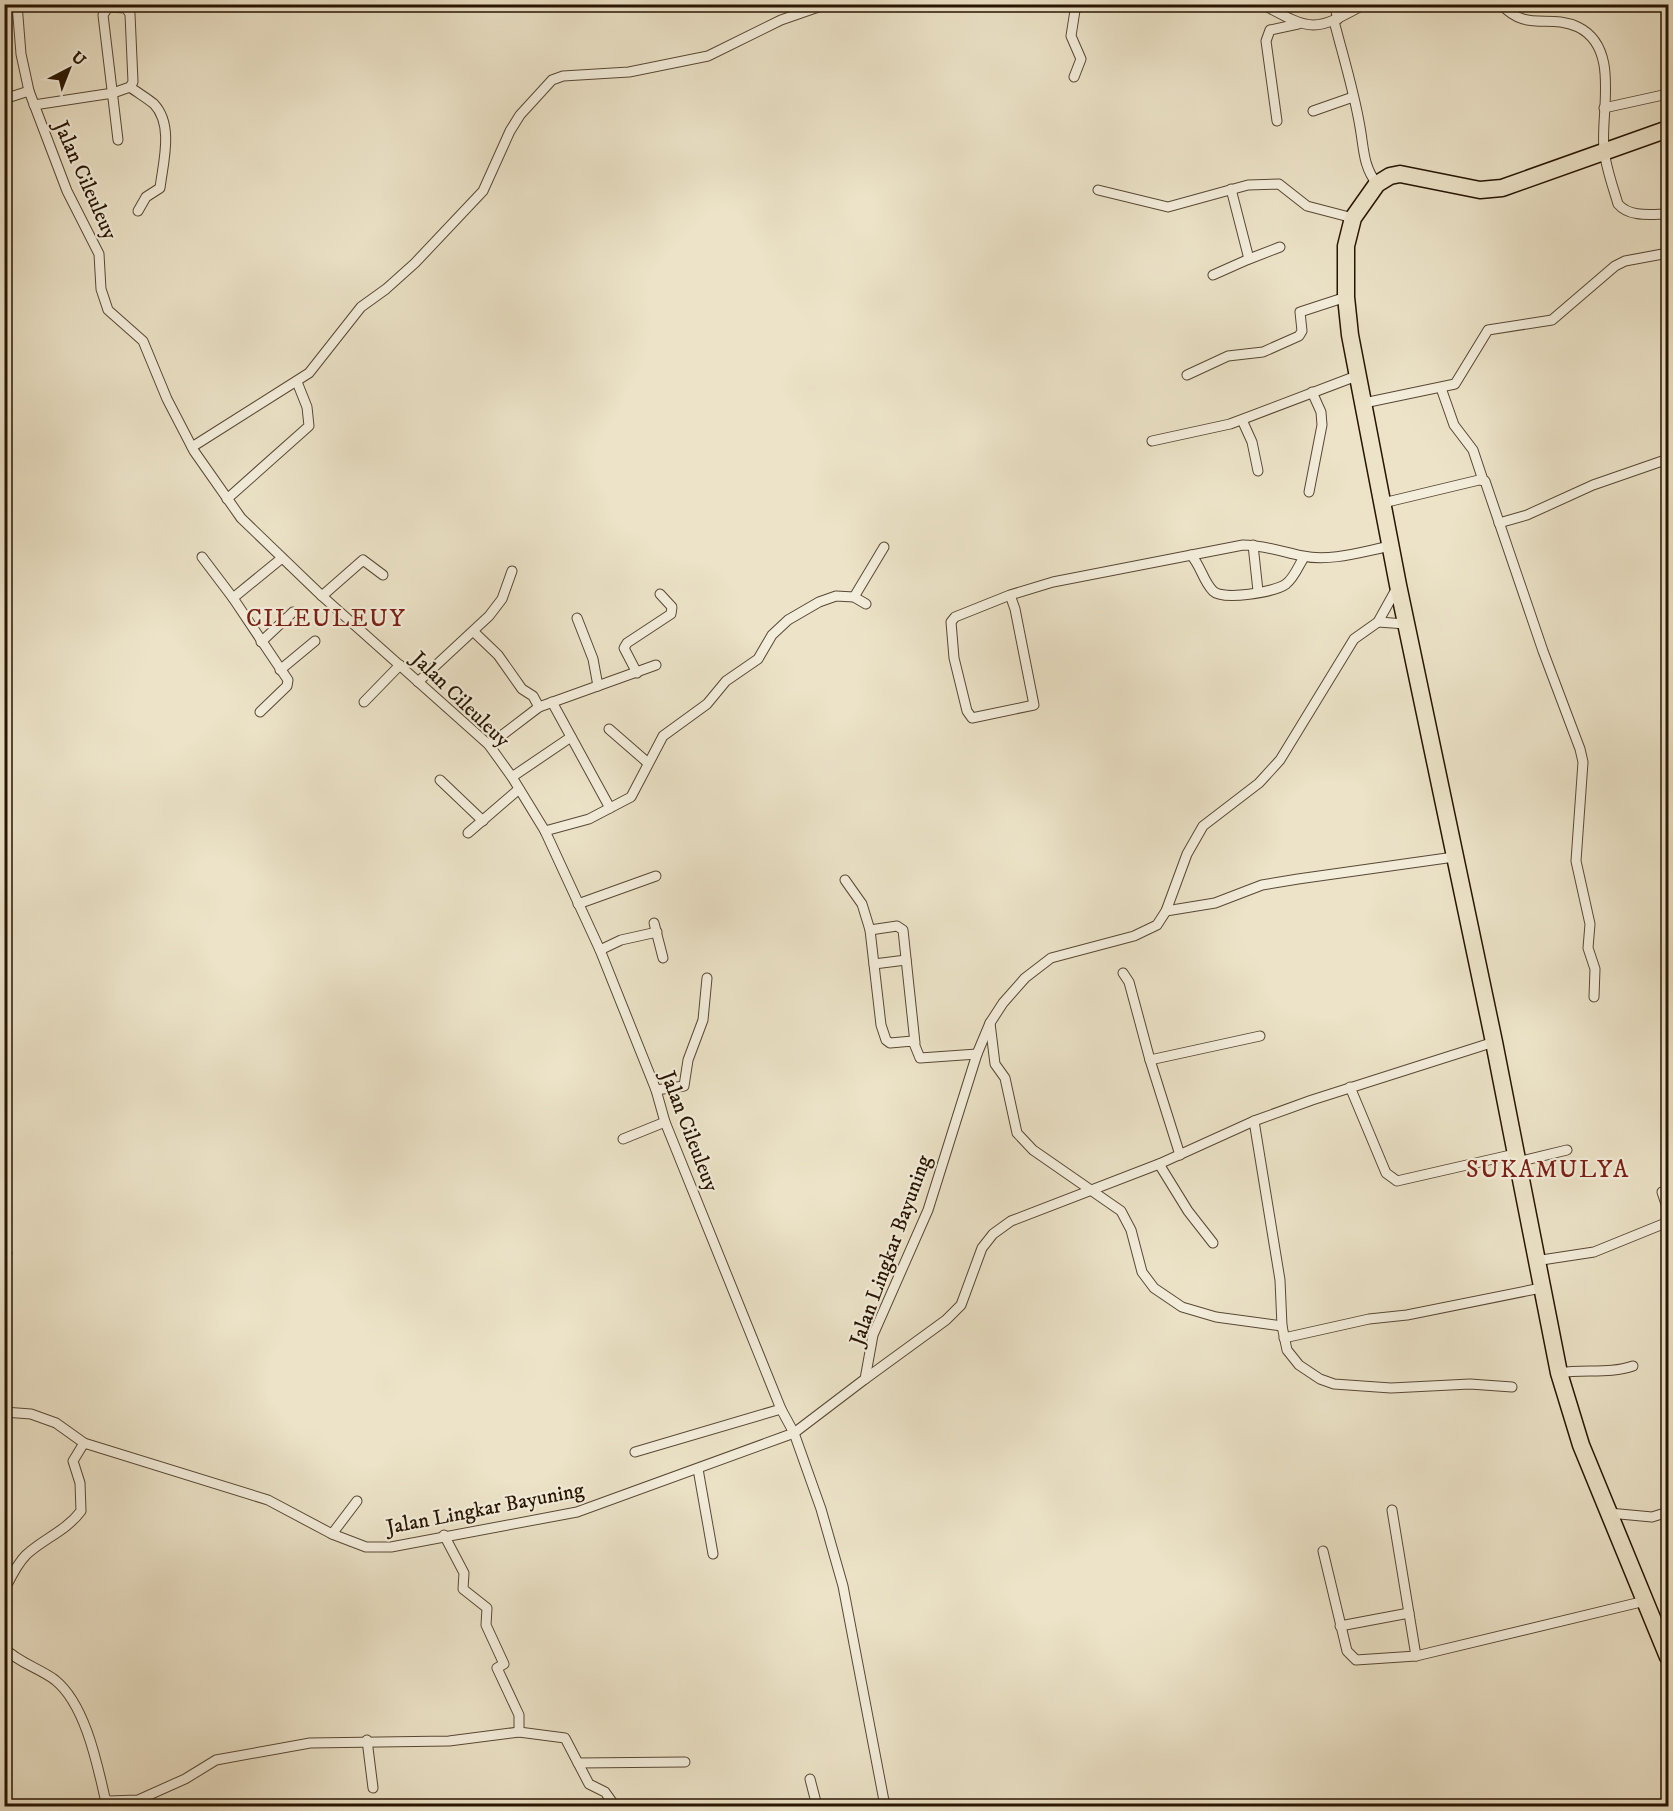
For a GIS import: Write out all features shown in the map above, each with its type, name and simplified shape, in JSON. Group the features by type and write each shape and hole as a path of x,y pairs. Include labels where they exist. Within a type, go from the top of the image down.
{"highway":[{"path":"1668,129 1502,188 1480,190 1400,174 1390,176 1377,184 1353,218 1346,246 1346,297 1398,585 1494,1042 1559,1373 1580,1440 1668,1657"}],"street":[{"name":"Jalan Cileuleuy","path":"17,4 25,92 34,105 67,191 99,254 103,302 108,310 143,341 167,399 192,447 241,518 322,596 489,745 512,777 545,831 600,950 656,1090 665,1122 781,1409 795,1433 821,1509 843,1586 885,1806"},
{"path":"192,447 257,403 309,373 361,307 386,289 415,262 483,191 510,131 520,115 552,80 563,76 629,72 708,57 781,20 826,4"},
{"path":"1074,77 1081,59 1071,36 1076,4"},
{"path":"1262,4 1298,24 1313,27 1336,20 1365,4"},
{"path":"1334,4 1364,159 1368,172 1377,184"},
{"path":"1501,4 1519,20 1566,23 1579,27 1596,40 1601,49 1605,72 1604,152 1618,204 1623,210 1634,213 1668,214"},
{"path":"34,105 113,93 130,87 133,82 130,14 124,8 108,8 103,15 113,93 118,140"},
{"path":"1277,121 1266,41 1270,30 1298,24"},
{"path":"130,87 154,105 159,112 166,136 160,188 156,193 146,197 138,212"},
{"path":"1604,108 1663,95 1668,91"},
{"path":"6,98 25,92"},
{"path":"1313,111 1353,97"},
{"path":"1098,190 1168,207 1256,183 1279,184 1307,206 1353,218"},
{"path":"1231,189 1249,259"},
{"path":"1213,275 1281,247"},
{"path":"1364,403 1455,384 1481,337 1488,330 1552,320 1615,266 1625,261 1668,253"},
{"path":"1187,375 1228,356 1263,352 1299,336 1302,331 1300,312 1346,297"},
{"path":"1152,441 1242,420 1359,375"},
{"path":"227,499 309,426 307,407 297,382"},
{"path":"1441,388 1454,425 1473,450 1543,651 1580,749 1583,762 1576,861 1590,924 1588,948 1595,969 1594,997"},
{"path":"1309,492 1322,425 1321,412 1312,392"},
{"path":"1242,420 1252,442 1258,471"},
{"path":"1499,524 1527,515 1593,485 1668,459"},
{"path":"1383,503 1483,480"},
{"path":"1010,596 1015,609 1034,705 972,718 967,711 954,658 951,625 955,617 1010,596 1053,582 1191,555 1253,545 1304,557 1342,556 1392,546"},
{"path":"1253,545 1258,591"},
{"path":"854,597 884,547"},
{"path":"1191,555 1200,564 1213,591 1228,597 1286,584 1304,557"},
{"path":"202,556 288,680 287,686 260,712"},
{"path":"233,598 282,558"},
{"path":"322,596 363,560 383,575"},
{"path":"418,682 474,632 502,599 512,571"},
{"name":"Jalan Lingkar Bayuning","path":"4,1412 31,1414 56,1423 84,1443 268,1500 336,1536 366,1547 391,1547 444,1535 576,1512 795,1433 865,1379 873,1335 928,1210 977,1054 990,1023 1025,978 1051,958 1134,936 1157,925 1166,911 1187,854 1203,826 1259,783 1281,760 1354,639 1378,622 1398,585"},
{"path":"637,673 624,648 627,643 671,615 672,607 660,594"},
{"path":"545,831 589,819 635,793 663,736 707,704 726,681 758,659 781,625 826,598 854,597 866,604"},
{"path":"261,642 294,612"},
{"path":"577,618 593,659 598,686"},
{"path":"1378,622 1406,624"},
{"path":"474,632 498,655 522,689 533,696 539,707"},
{"path":"280,670 315,641"},
{"path":"364,702 400,665"},
{"path":"489,745 539,707 656,665"},
{"path":"552,702 610,808"},
{"path":"609,729 648,763"},
{"path":"512,777 571,737"},
{"path":"440,780 483,821"},
{"path":"468,833 519,789"},
{"path":"1166,911 1215,903 1262,885 1454,857"},
{"path":"578,904 656,876"},
{"path":"845,880 862,904 870,930 883,1035 890,1043 915,1043"},
{"path":"600,950 656,928 663,958"},
{"path":"870,930 901,928 917,1055 920,1058 977,1054"},
{"path":"874,964 906,960"},
{"path":"1123,973 1129,982 1150,1060 1180,1155"},
{"path":"656,1090 684,1086 688,1060 702,1025 707,978"},
{"path":"990,1023 995,1064 1005,1078 1017,1133 1033,1150 1093,1190 1126,1218 1138,1263 1154,1288 1182,1307 1216,1317 1282,1326"},
{"path":"1150,1060 1260,1036"},
{"path":"865,1379 945,1320 961,1305 982,1248 993,1234 1011,1221 1159,1164 1254,1121 1350,1087 1494,1042"},
{"path":"1350,1087 1386,1173 1397,1182 1568,1150"},
{"path":"1254,1121 1279,1269 1284,1338 1287,1350 1299,1365 1320,1379 1334,1384 1391,1388 1460,1384 1512,1387"},
{"path":"623,1139 665,1122"},
{"path":"1159,1164 1188,1211 1212,1243"},
{"path":"1662,1192 1668,1210"},
{"path":"1535,1260 1594,1252 1668,1222"},
{"path":"1284,1338 1541,1288"},
{"path":"1559,1373 1581,1370 1623,1370 1633,1366"},
{"path":"635,1452 781,1409"},
{"path":"4,1591 12,1574 25,1556 68,1525 79,1513 80,1483 73,1461 84,1443"},
{"path":"698,1469 713,1554"},
{"path":"336,1536 357,1501"},
{"path":"1392,1510 1416,1656"},
{"path":"1609,1512 1652,1517 1668,1512"},
{"path":"444,1535 464,1573 463,1589 481,1600 487,1608 486,1625 504,1664 497,1668 519,1715 519,1732"},
{"path":"1323,1551 1347,1651 1352,1659 1362,1661 1416,1656 1645,1601"},
{"path":"1340,1626 1409,1613"},
{"path":"4,1648 13,1657 53,1679 64,1688 90,1736 105,1798 108,1801 138,1800 185,1779 216,1760 310,1743 367,1740 449,1741 519,1732 565,1738 589,1784 605,1792 615,1806"},
{"path":"367,1740 373,1788"},
{"path":"578,1763 685,1762"},
{"path":"810,1779 817,1806"}],"district":[{"name":"CILEULEUY","path":"326,618"},
{"name":"SUKAMULYA","path":"1548,1169"}]}
